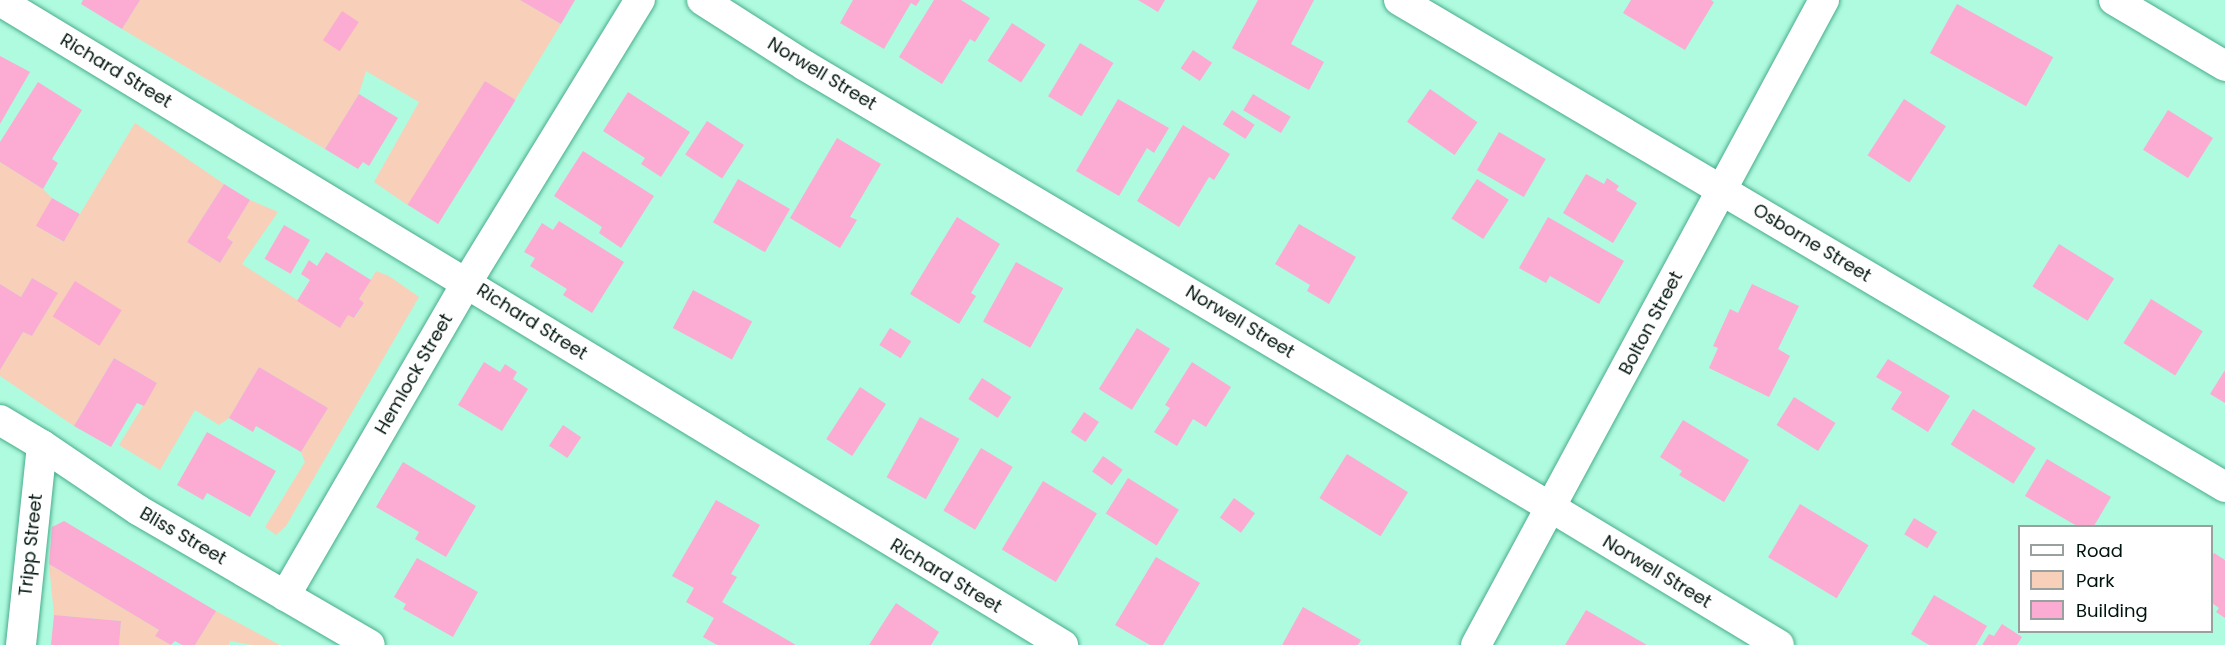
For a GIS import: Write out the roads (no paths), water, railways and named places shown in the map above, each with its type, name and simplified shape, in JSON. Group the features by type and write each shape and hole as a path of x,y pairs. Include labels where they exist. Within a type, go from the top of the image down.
{"street":[{"name":"Hemlock Street","path":"285,596 467,282 640,0"},
{"name":"Norwell Street","path":"702,0 804,64 1779,645"},
{"name":"Osborne Street","path":"1399,0 2225,487"},
{"name":"Bolton Street","path":"1476,645 1552,508 1824,0"},
{"path":"2114,0 2225,66"},
{"name":"Richard Street","path":"0,1 1063,645"},
{"name":"Bliss Street","path":"0,420 42,445 138,510 370,645"},
{"name":"Tripp Street","path":"21,645 42,445"}]}
